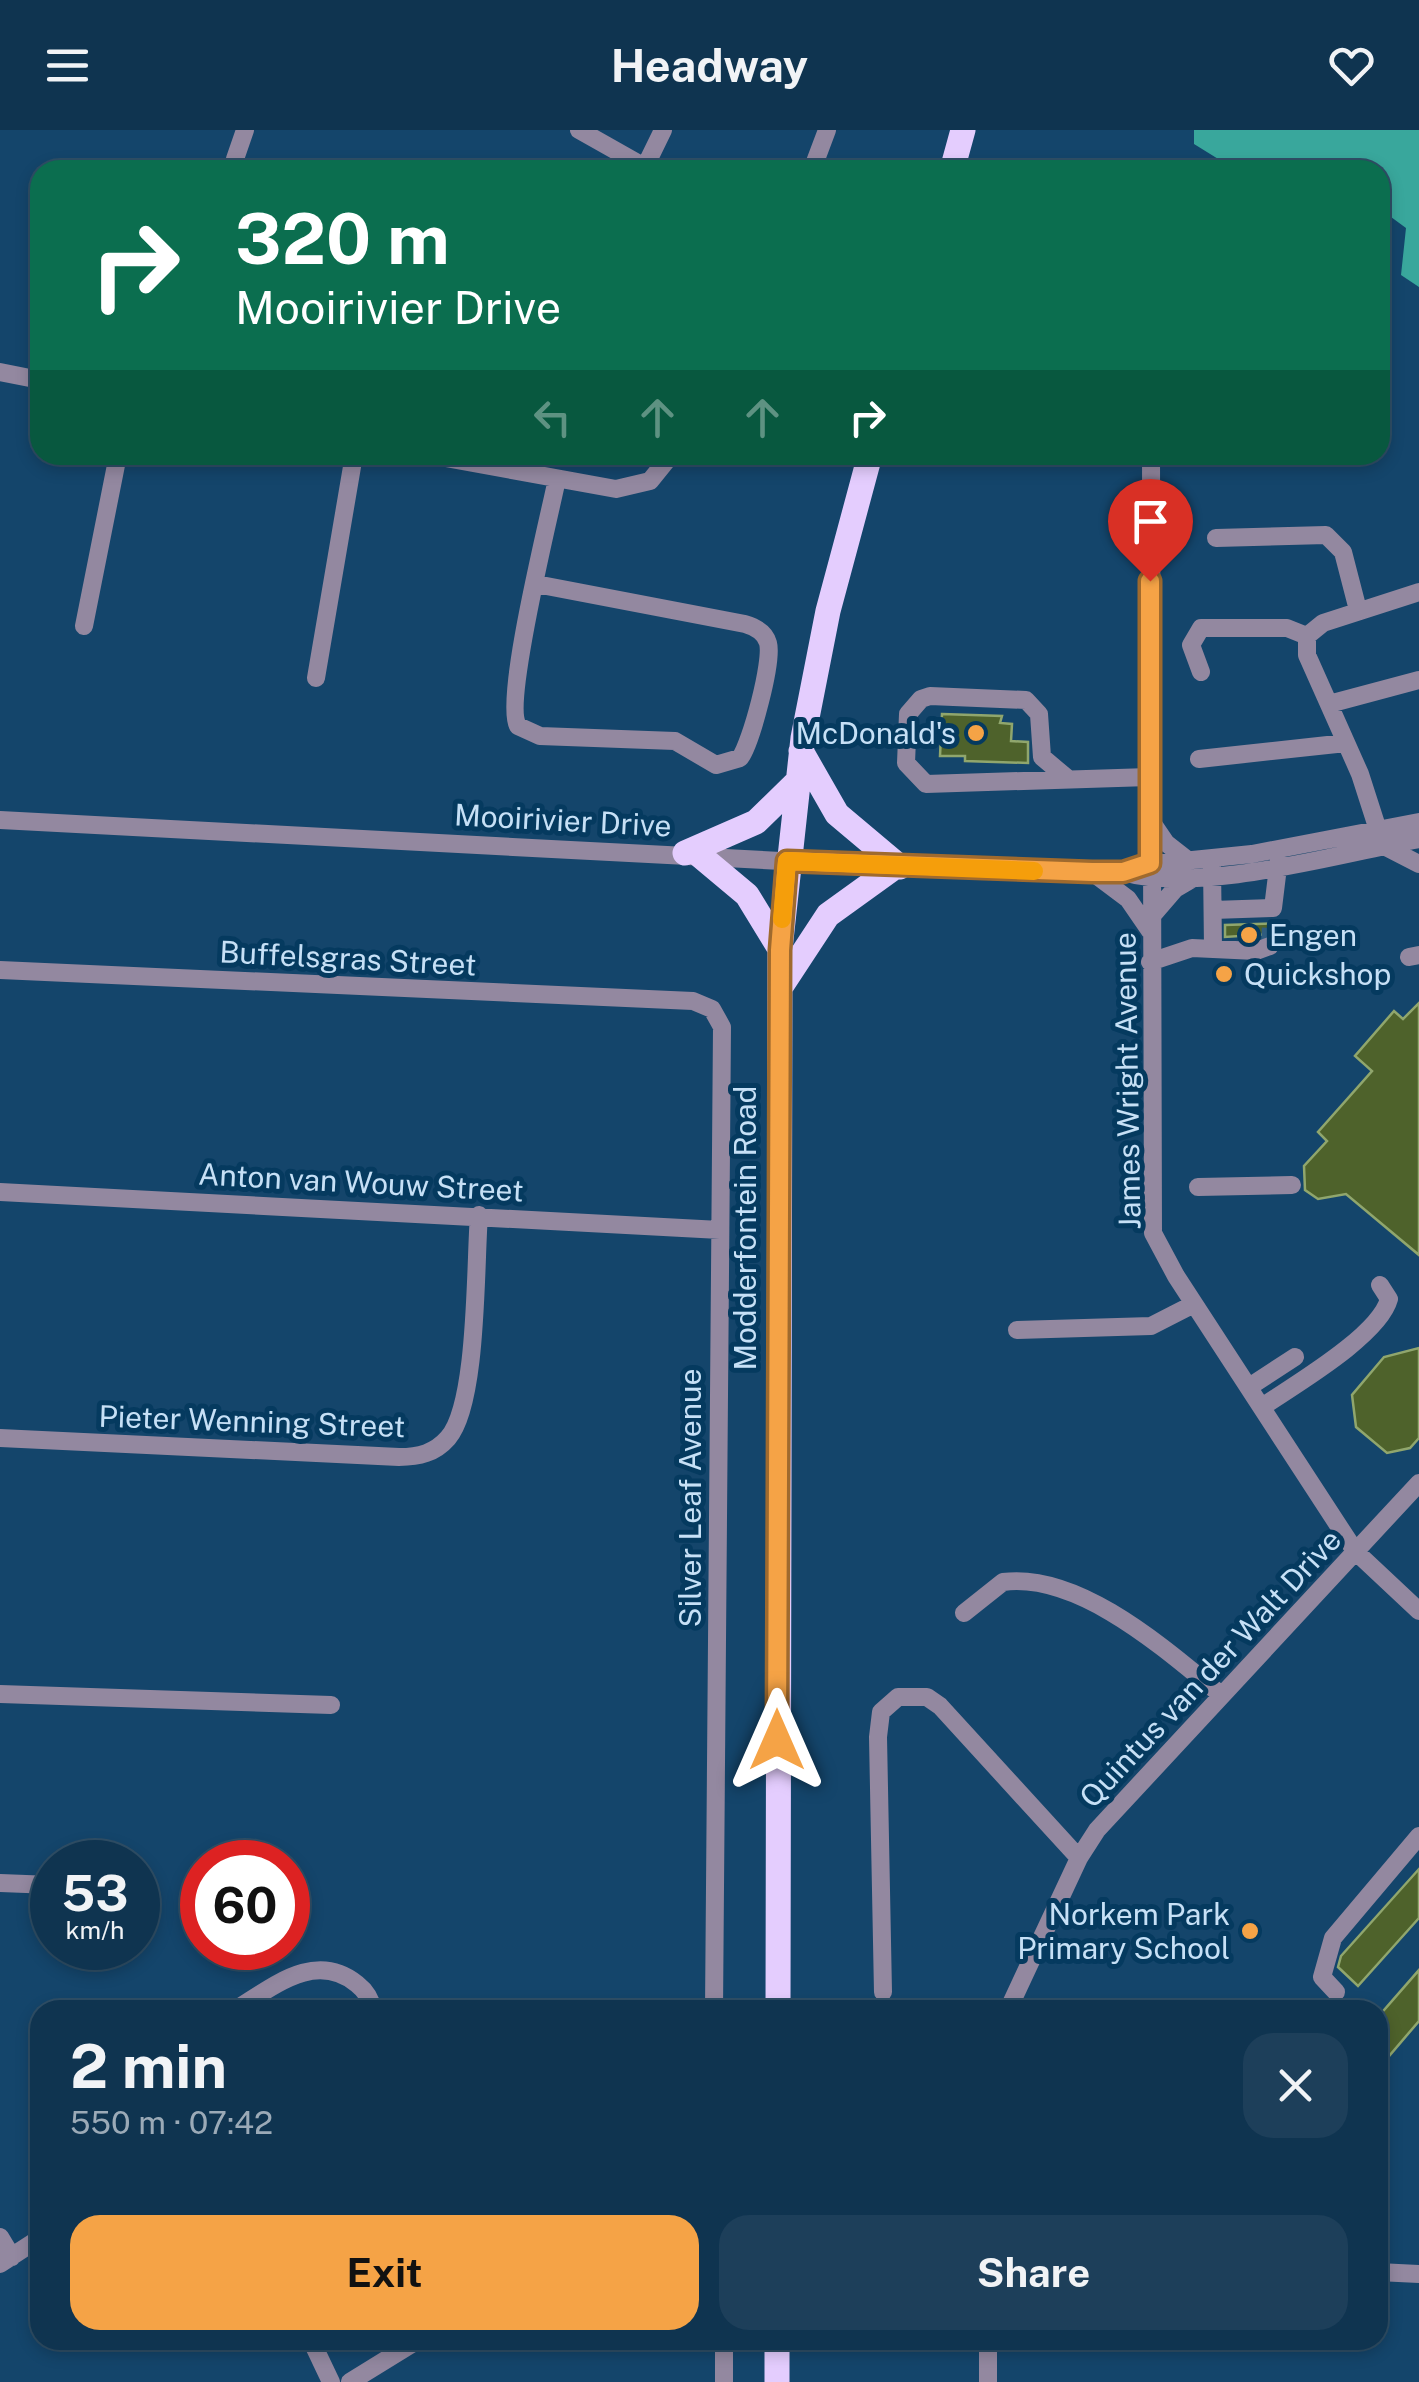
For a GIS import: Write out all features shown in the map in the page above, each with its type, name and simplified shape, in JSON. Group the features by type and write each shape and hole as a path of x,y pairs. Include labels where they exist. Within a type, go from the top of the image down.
{"main road":[{"path":"955,160 963,130"},
{"name":"Modderfontein Road","path":"778,2000 780,950 800,751 828,611 867,465"},
{"path":"780,989 802,948 828,915 898,867 836,814 800,751"},
{"path":"780,950 748,895 691,854 756,822 796,782"},
{"path":"777,2350 777,2382"}],"street":[{"path":"236,159 245,130"},
{"path":"579,130 633,160"},
{"path":"651,160 663,130"},
{"path":"816,160 827,130"},
{"path":"0,372 30,378"},
{"path":"84,626 116,465"},
{"path":"316,678 352,465"},
{"path":"482,465 616,490 640,486 665,465"},
{"name":"James Wright Avenue","path":"1145,465 1153,1233 1194,1304 1356,1551 1419,1611"},
{"path":"536,584 745,624 766,636 768,661 745,751 724,764 709,762 675,740 540,736 524,731 514,720 512,703 557,479"},
{"path":"1216,538 1332,538 1343,552 1358,610"},
{"path":"1306,636 1323,622 1419,592"},
{"path":"1200,672 1191,644 1201,628 1274,628 1306,636"},
{"path":"1306,636 1308,656 1346,743 1380,838 1419,864"},
{"path":"1329,704 1419,680"},
{"path":"1067,778 1046,763 1038,714 1026,700 930,696 913,705 905,721 906,762 926,784 1148,777"},
{"path":"1199,758 1346,743"},
{"path":"1149,818 1166,844 1204,868 1213,910 1213,948"},
{"name":"Mooirivier Drive","path":"0,820 898,867 1092,872 1204,868 1280,858 1380,838 1419,822"},
{"name":"Mooirivier Drive","path":"1380,838 1419,839"},
{"path":"1213,910 1272,916 1280,858"},
{"path":"1092,872 1128,899 1150,925 1175,888 1204,868"},
{"path":"1150,962 1192,948 1256,952 1270,946"},
{"name":"Buffelsgras Street","path":"0,970 693,1001"},
{"name":"Silver Leaf Avenue","path":"693,1001 712,1009 722,1027 714,2000"},
{"path":"1198,1187 1292,1186"},
{"name":"Anton van Wouw Street","path":"0,1192 720,1230"},
{"name":"Pieter Wenning Street","path":"0,1438 400,1457 426,1454 448,1439 466,1398 479,1215"},
{"path":"1262,1407 1308,1375 1384,1311 1389,1299 1380,1285"},
{"path":"1017,1330 1151,1326 1194,1304"},
{"path":"1249,1388 1295,1357"},
{"name":"Quintus van der Walt Drive","path":"1013,2000 1078,1858 1124,1796 1419,1483"},
{"path":"964,1613 1003,1582 1048,1584 1144,1633 1220,1694"},
{"path":"0,1694 331,1706"},
{"path":"883,1992 878,1737 881,1712 898,1696 927,1698 940,1706 1078,1858"},
{"path":"1336,1992 1322,1977 1330,1944 1419,1836"},
{"path":"0,1883 30,1884"},
{"path":"252,2000 290,1977 319,1968 349,1978 364,1990 368,2000"},
{"path":"0,2237 6,2260 30,2244"},
{"path":"1388,2272 1419,2274"},
{"path":"317,2350 332,2382"},
{"path":"350,2382 402,2350"},
{"path":"724,2350 724,2382"},
{"path":"988,2350 988,2382"}],"shaded area":[{"path":"1194,130 1419,130 1419,287 1401,275 1406,228 1390,217 1390,160 1220,160 1194,144"}],"building":[{"name":"McDonald's","path":"942,714 1002,716 1000,723 1012,724 1011,741 1028,742 1028,763 965,761 965,756 940,756"},
{"path":"1284,923 1285,946 1271,934 1225,937 1225,925"},
{"path":"1419,1003 1419,1255 1346,1194 1318,1199 1305,1190 1304,1166 1327,1141 1318,1132 1372,1071 1355,1056 1394,1011 1403,1019"},
{"path":"1419,1348 1419,1438 1410,1448 1387,1453 1356,1427 1352,1395 1384,1357"},
{"path":"1419,1869 1419,1918 1358,1986 1338,1967 1341,1956"},
{"path":"1419,1970 1419,2021 1388,2057 1388,2006"}],"tunnel":[{"path":"1270,946 1271,924"}],"slow traffic":[{"path":"782,919 787,861 1034,871"}],"place":[{"name":"McDonald's","path":"976,733"},
{"name":"Engen","path":"1249,935"},
{"name":"Quickshop","path":"1224,974"},
{"name":"Norkem Park Primary School","path":"1250,1931"}],"route":[{"path":"777,1740 780,950 787,861 1092,872 1123,872 1150,863 1150,581"}]}
